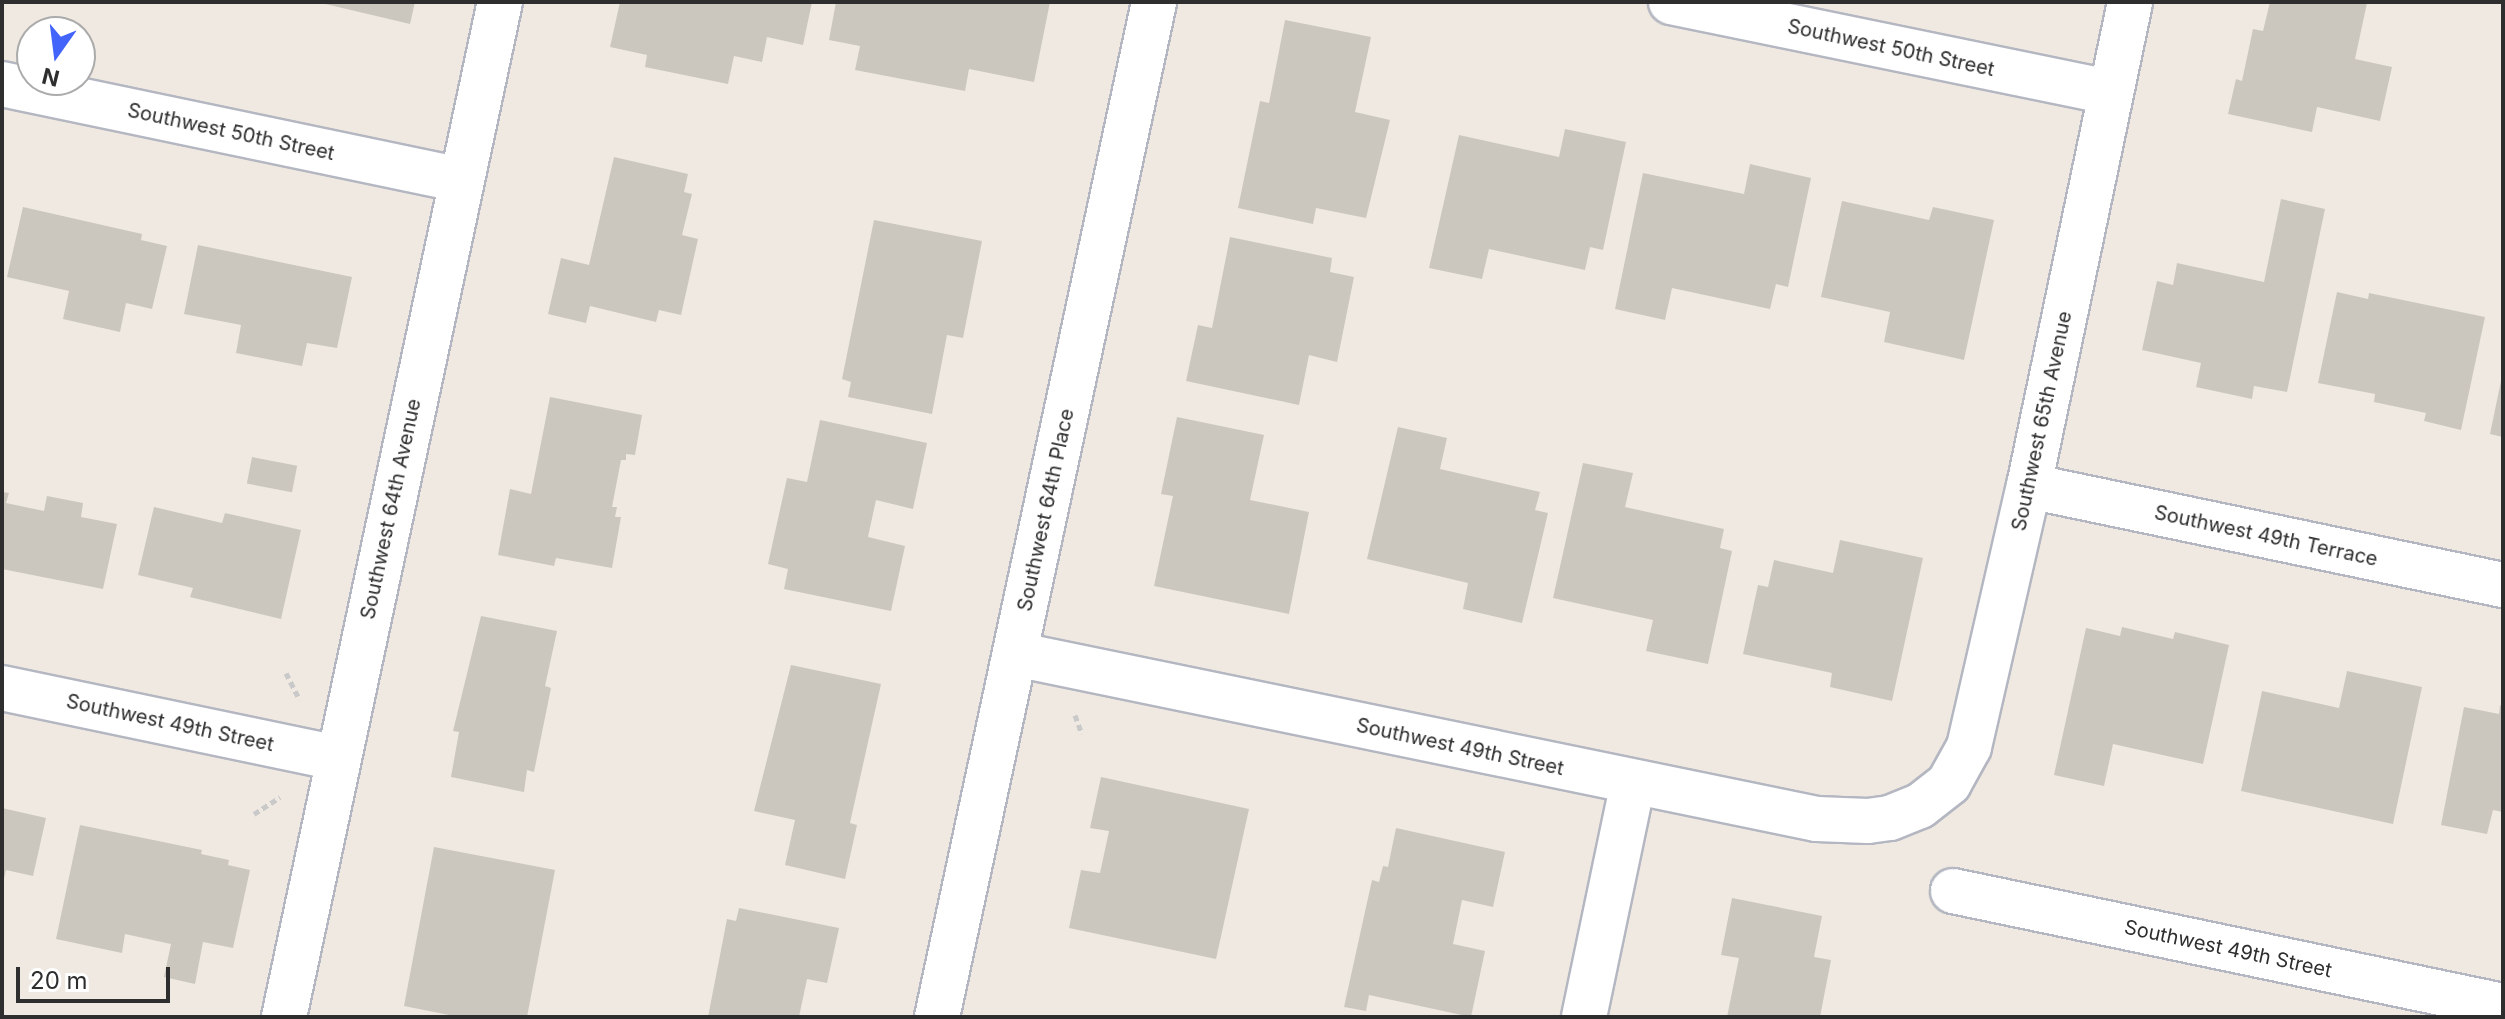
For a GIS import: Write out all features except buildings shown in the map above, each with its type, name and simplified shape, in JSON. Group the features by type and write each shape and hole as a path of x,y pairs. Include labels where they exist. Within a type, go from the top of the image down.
{"street":[{"name":"Southwest 64th Avenue","path":"284,1017 500,2"},
{"name":"Southwest 64th Place","path":"937,1017 1154,2"},
{"name":"Southwest 50th Street","path":"1671,2 2111,92"},
{"name":"Southwest 65th Avenue","path":"1907,813 1935,797 1949,783 1969,747 2029,486 2130,2"},
{"name":"Southwest 50th Street","path":"2,84 460,180"},
{"name":"Southwest 49th Terrace","path":"2029,486 2503,585"},
{"name":"Southwest 49th Street","path":"1015,654 1817,819 1868,821 1907,813"},
{"name":"Southwest 49th Street","path":"2,688 338,758"},
{"path":"1584,1017 1633,782"},
{"name":"Southwest 49th Street","path":"1953,891 2503,1006"}],"path":[{"path":"286,673 301,701"},
{"path":"254,814 280,797"}]}
